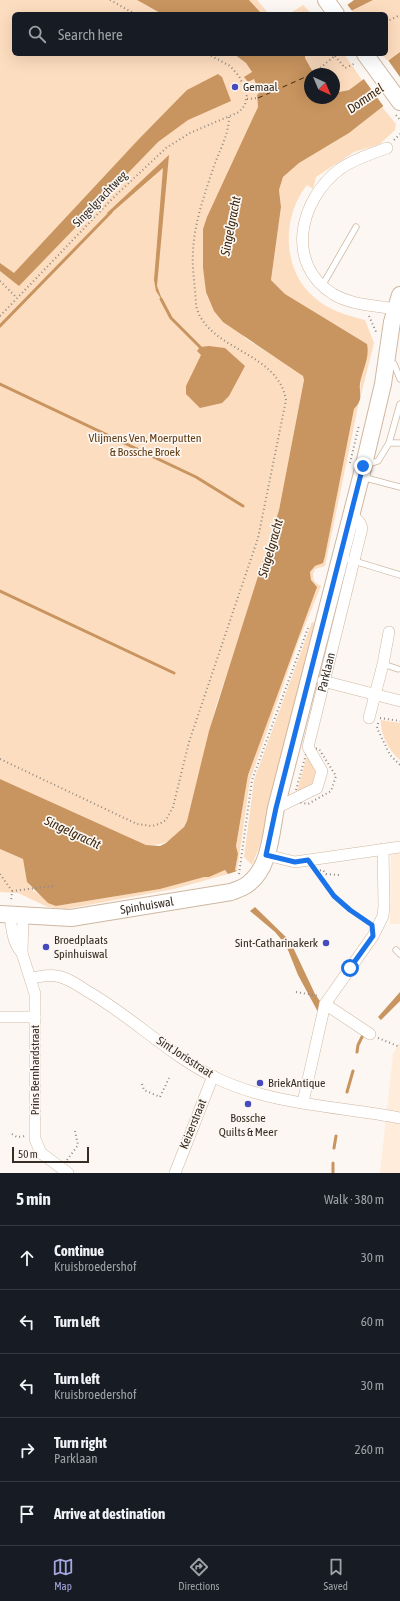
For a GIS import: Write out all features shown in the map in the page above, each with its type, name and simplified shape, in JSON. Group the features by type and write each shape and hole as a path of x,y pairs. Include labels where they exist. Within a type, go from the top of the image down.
{"main road":[{"path":"326,0 335,12"},
{"path":"361,58 398,100"},
{"path":"383,384 392,322 398,304"},
{"path":"383,384 394,364 400,339"},
{"name":"Parklaan","path":"266,855 276,808 347,559 351,513 383,384"},
{"name":"Spinhuiswal","path":"11,911 57,919 90,916 231,892 247,885 254,879 260,872 266,855"}],"street":[{"path":"387,148 356,160 341,169 320,189 311,202 302,230 304,256 313,277 322,286 343,299 363,305 398,304"},
{"name":"Parklaan","path":"276,808 316,788 322,771 308,747 323,681 347,559"},
{"path":"374,719 375,695 383,664 388,632"},
{"path":"323,681 400,701"},
{"path":"266,855 295,862 400,847"},
{"path":"303,1102 324,1000 375,938 380,924 384,906 383,849"},
{"name":"Prins Bernhardstraat","path":"11,911 13,938 16,947 22,952 35,994 35,1142 41,1153 65,1171"},
{"name":"Sint Jorisstraat","path":"30,978 49,976 67,979 108,1003 180,1057 213,1076 248,1091 303,1102 400,1118"},
{"path":"324,1000 370,1034"},
{"path":"0,1017 35,1018"},
{"name":"Keizerstraat","path":"174,1173 213,1076"}],"lane":[{"path":"322,286 356,227"},
{"path":"394,364 400,379"},
{"path":"362,472 378,461 389,442 400,404"},
{"path":"389,442 400,443"},
{"path":"362,472 400,487"},
{"path":"347,559 400,575"},
{"path":"383,664 398,669"}],"path":[{"path":"110,0 131,12"},
{"path":"388,21 400,15"},
{"path":"212,56 230,66 239,76 244,84 247,99 258,98"},
{"path":"320,68 335,56"},
{"path":"337,56 345,68 361,58"},
{"name":"Singelgrachtweg","path":"0,316 114,197 166,148 190,133 239,112 247,99"},
{"path":"0,759 137,824 152,826 159,824 166,820 173,807 189,742 258,538 286,400 285,389 280,379 265,366 207,326 197,308 193,266 195,235 209,181 222,144 229,130 229,117"},
{"path":"0,281 17,298"},
{"path":"239,873 252,780 309,624"},
{"path":"400,721 379,718 374,719 381,738 390,755 400,765"},
{"path":"308,860 334,896 350,910 372,925 375,938"},
{"path":"316,871 323,870 326,874 339,875"},
{"path":"0,874 12,891 11,911"},
{"path":"12,891 53,886"},
{"path":"296,992 324,1000"},
{"path":"370,1034 400,1047"},
{"path":"142,1084 144,1090 160,1097 169,1078"},
{"path":"65,1171 78,1145 75,1131"}],"shaded area":[{"path":"391,852 400,852 400,924 390,924"},
{"path":"400,1042 400,1173 380,1173 393,1054"}],"green space":[{"name":"Vlijmens Ven, Moerputten & Bossche Broek","path":"0,0 137,0 158,12 12,12 12,56 237,56 246,63 252,72 249,74 254,79 259,93 257,95 258,107 203,229 203,268 206,291 245,338 297,371 303,376 304,380 279,510 240,636 216,706 187,821 183,827 175,837 165,843 146,845 0,779"},
{"path":"249,0 257,0 267,12 260,12"},
{"path":"373,0 400,0 400,52 388,62 384,56 388,56 388,12 351,11"},
{"path":"303,5 310,12 292,12"},
{"path":"305,56 345,56 362,80 349,90 340,92 340,68 311,68"},
{"path":"382,107 396,124 395,130 380,144 354,152 316,177 313,189 307,185 293,212 289,228 291,259 296,273 304,287 326,306 365,320 374,343 361,395 361,379 367,344 285,294 271,280 281,207 279,190 283,177 299,163 349,133"},
{"path":"359,402 325,566 315,569 313,574 315,581 321,586 299,640 250,780 237,871 235,870 238,854 236,846 248,774 316,587 311,580 310,572 315,566 322,563 325,556 354,409"},
{"path":"312,622 316,624 259,848 252,865 244,857 254,780"},
{"path":"381,720 400,723 400,760 392,752 386,742 382,731"},
{"path":"307,756 316,769 312,785 296,795"},
{"path":"0,849 23,859 27,882 34,891 56,906 160,889 226,870 228,874 174,889 66,909 48,907 18,893 0,892"}],"water":[{"path":"137,0 249,0 260,12 158,12"},
{"path":"354,0 373,0 351,11 338,12"},
{"path":"400,52 400,93 349,133 299,163 283,177 279,190 281,207 271,280 285,294 367,344 368,349 367,359 360,384 360,400 354,409 325,556 323,563 315,566 310,572 311,580 317,587 248,775 236,846 238,854 235,870 237,871 228,874 225,870 209,877 160,889 56,906 48,903 27,882 23,859 0,849 0,779 146,845 160,846 166,843 184,827 187,821 209,731 279,510 304,380 303,376 223,322 214,311 206,292 203,268 203,229 207,217 258,107 257,95 259,93 254,79 248,82 244,77 252,72 246,63 237,56 305,56 311,68 304,68 304,104 340,104 340,92 349,90"},
{"path":"218,74 222,77 231,101 188,120 158,142 19,286 0,271 0,263 14,273 138,140 187,90"},
{"path":"169,155 157,286 163,302 156,291 154,280 163,168 109,215 107,213"},
{"path":"209,346 225,348 245,366 229,396 222,403 200,408 186,394 186,386 201,355 197,351 200,347"},
{"path":"255,907 290,941 315,994 322,1004 318,1012 298,975 286,945 275,932 250,911"},
{"path":"400,992 400,1001 381,1020 378,1017"}],"pier":[{"path":"346,3 353,12 333,12"},
{"path":"388,60 400,77 400,95 384,107 363,78"}],"waterway":[{"path":"0,326 111,212"},
{"path":"161,299 171,318 200,347"},
{"path":"0,384 196,477 243,506"},
{"path":"0,591 174,673"},
{"path":"357,1052 358,1045 364,1033"},
{"path":"347,1092 353,1071"},
{"path":"334,1148 336,1136"},
{"path":"333,1163 333,1173"}],"ferry route":[{"path":"258,98 304,78"}],"place":[{"name":"Gemaal","path":"235,87"},
{"name":"Sint-Catharinakerk","path":"326,943"},
{"name":"Broedplaats Spinhuiswal","path":"46,947"},
{"name":"BriekAntique","path":"260,1083"},
{"name":"Bossche Quilts & Meer","path":"248,1104"}],"route":[{"path":"350,968 373,936 372,925 350,910 334,896 308,860 295,862 266,855 276,808 363,466"}],"water label":[{"name":"Dommel","path":"365,98"},
{"name":"Singelgracht","path":"230,226"},
{"name":"Singelgracht","path":"270,548"},
{"name":"Singelgracht","path":"73,832"}]}
